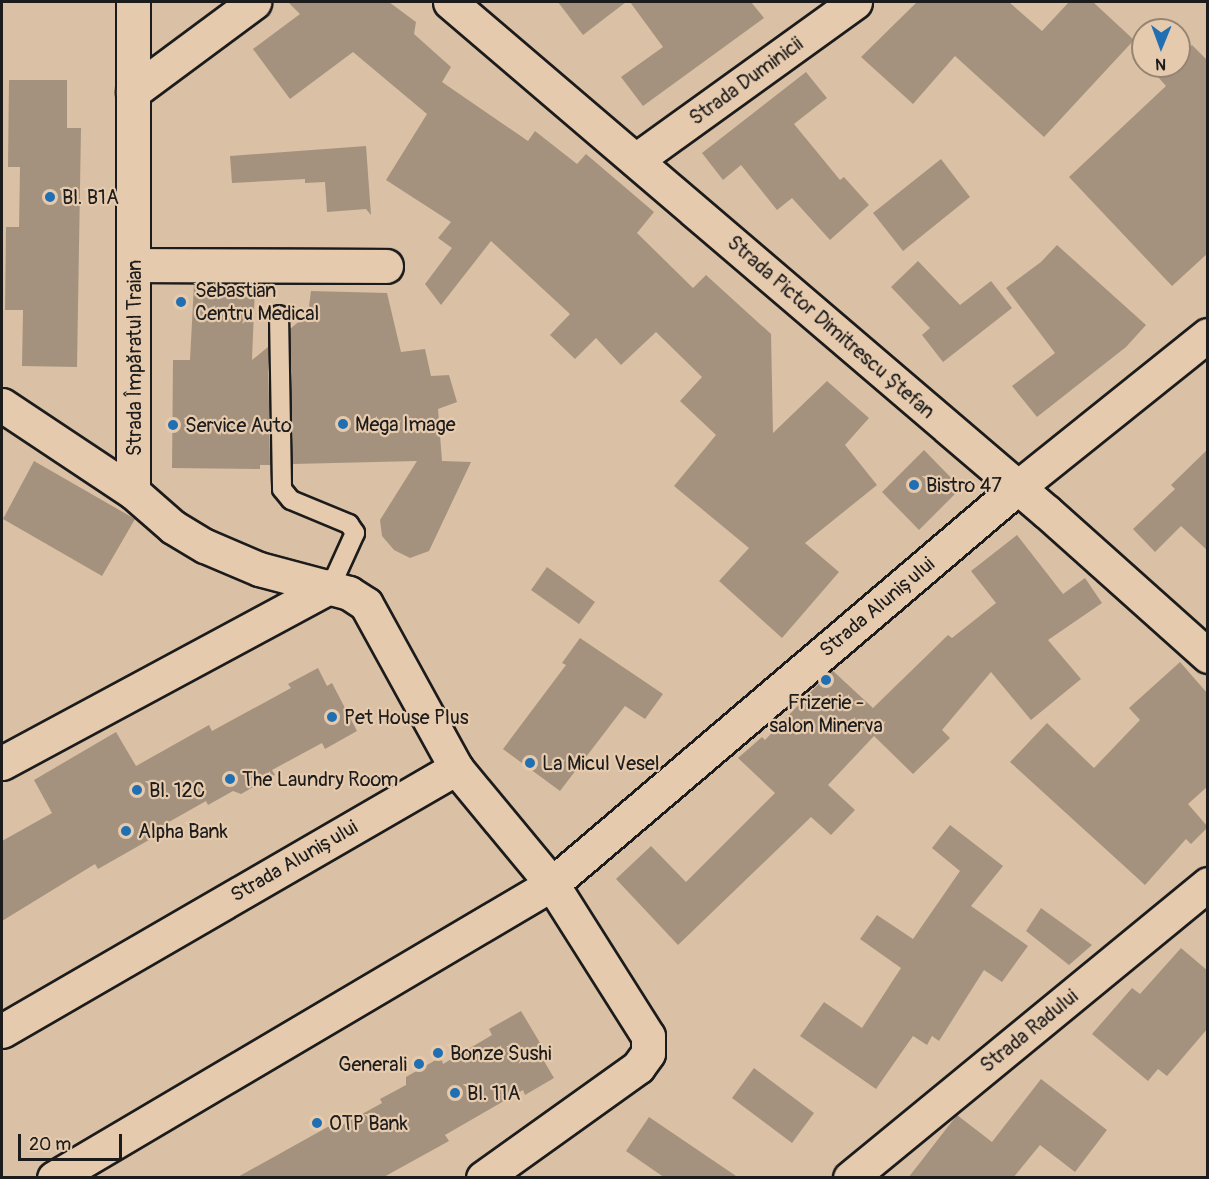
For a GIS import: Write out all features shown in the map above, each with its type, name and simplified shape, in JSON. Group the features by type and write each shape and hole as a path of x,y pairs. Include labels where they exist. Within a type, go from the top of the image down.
{"street":[{"name":"Strada Împăratul Traian","path":"133,2 135,265 133,492"},
{"path":"134,92 254,2"},
{"name":"Strada Pictor Dimitrescu Ștefan","path":"450,2 1018,487 1208,656"},
{"name":"Strada Duminicii","path":"636,160 855,2"},
{"path":"135,265 386,266"},
{"name":"Strada Alunișului","path":"54,1178 552,884 1018,487 1208,335"},
{"path":"2,405 133,492 173,527 232,560 330,586 366,604 379,621 456,768 552,884 648,1036 648,1053 638,1068 483,1178"},
{"path":"2,763 330,586"},
{"name":"Strada Alunișului","path":"2,1031 456,768"},
{"name":"Strada Radului","path":"850,1178 1208,884"}],"lane":[{"path":"279,315 282,489 291,500 349,524 354,533 330,586"}],"building":[{"path":"288,2 389,2 416,22 414,34 451,67 442,82 528,141 535,131 577,164 586,154 654,212 637,233 693,288 706,275 771,334 773,433 827,381 869,418 845,445 877,485 805,543 839,572 782,638 719,581 749,548 674,486 716,435 680,401 702,377 656,332 621,365 596,338 575,359 550,335 570,314 491,241 441,305 425,284 452,248 438,238 451,222 386,180 427,114 353,52 290,99 253,49 300,14"},
{"path":"558,2 626,2 583,35"},
{"path":"630,2 751,2 764,18 643,106 621,77 663,47"},
{"path":"917,2 1009,2 1042,31 1069,2 1093,2 1131,37 1131,43 1044,137 955,56 913,104 861,57"},
{"path":"1191,46 1208,61 1208,253 1172,286 1069,177 1166,86 1159,78 1191,78"},
{"path":"806,72 827,98 794,124 840,180 844,177 869,205 830,240 792,198 777,210 741,165 723,180 702,153"},
{"name":"Bl. B1A","path":"9,80 67,80 67,128 81,128 77,367 22,366 23,310 5,310 6,227 19,227 20,167 8,167"},
{"path":"366,146 371,215 366,209 327,212 325,182 305,183 305,179 232,183 230,156"},
{"path":"941,159 970,197 903,251 873,213"},
{"path":"1057,245 1146,325 1126,347 1037,417 1012,386 1055,353 1006,288 1041,262"},
{"path":"918,261 960,305 991,281 1012,308 943,362 922,335 930,328 891,287"},
{"path":"194,284 255,285 252,360 268,347 270,465 260,465 260,469 172,468 173,360 190,360"},
{"path":"311,291 387,293 401,352 425,349 431,376 449,375 457,402 438,409 442,461 471,462 429,551 410,558 394,550 382,536 380,520 417,461 293,464 290,329 308,314"},
{"path":"1208,449 1208,551 1181,526 1155,552 1133,529 1175,489 1171,485"},
{"path":"924,450 961,488 919,530 882,492"},
{"path":"34,461 135,519 102,576 3,519"},
{"path":"1017,535 1063,594 1085,578 1102,603 1048,640 1081,679 1031,720 991,672 942,730 950,738 913,774 874,736 828,785 855,810 831,835 811,817 678,945 616,879 651,846 686,882 775,793 738,758 762,737 765,740 832,670 873,708 948,635 952,638 996,603 971,571"},
{"path":"547,567 595,602 579,624 531,590"},
{"path":"580,638 663,694 645,719 625,706 560,791 503,749 566,665 562,663"},
{"path":"1180,662 1208,694 1208,786 1188,804 1208,827 1191,844 1186,839 1145,885 1010,762 1047,723 1094,768 1140,720 1129,708"},
{"name":"Bl. 12C","path":"318,668 327,686 332,683 357,731 325,749 322,743 272,770 275,775 241,794 233,791 208,805 206,801 160,827 163,832 98,869 95,864 2,921 2,841 52,813 34,780 116,732 136,766 209,725 212,731 291,688 288,684"},
{"path":"950,825 1003,866 971,906 1028,946 1002,982 984,970 939,1041 932,1036 927,1045 913,1036 876,1089 800,1036 824,1002 862,1028 901,968 860,939 877,915 913,939 960,871 932,848"},
{"path":"1041,908 1092,945 1069,965 1026,931"},
{"path":"1181,948 1208,971 1208,1028 1167,1076 1158,1069 1148,1081 1092,1034 1132,988 1140,994"},
{"name":"Bl. 11A","path":"521,1011 549,1058 544,1061 554,1078 525,1095 523,1090 445,1135 449,1141 382,1178 236,1178 333,1124 335,1129 382,1103 380,1099 406,1085 406,1077 441,1057 443,1064 492,1035 489,1029"},
{"path":"754,1068 814,1113 792,1143 732,1098"},
{"path":"1041,1079 1107,1130 1075,1172 1040,1145 1013,1178 908,1178 957,1115 992,1142"},
{"path":"649,1117 739,1178 665,1178 626,1151"}],"place":[{"name":"Bl. B1A","path":"50,197"},
{"name":"Sebastian Centru Medical","path":"181,302"},
{"name":"Mega Image","path":"343,424"},
{"name":"Service Auto","path":"173,425"},
{"name":"Bistro 47","path":"914,485"},
{"name":"Frizerie - salon Minerva","path":"826,680"},
{"name":"Pet House Plus","path":"332,717"},
{"name":"La Micul Vesel","path":"530,763"},
{"name":"The Laundry Room","path":"230,779"},
{"name":"Bl. 12C","path":"137,790"},
{"name":"Alpha Bank","path":"126,831"},
{"name":"Bonze Sushi","path":"438,1053"},
{"name":"Generali","path":"419,1064"},
{"name":"Bl. 11A","path":"455,1093"},
{"name":"OTP Bank","path":"317,1123"}]}
